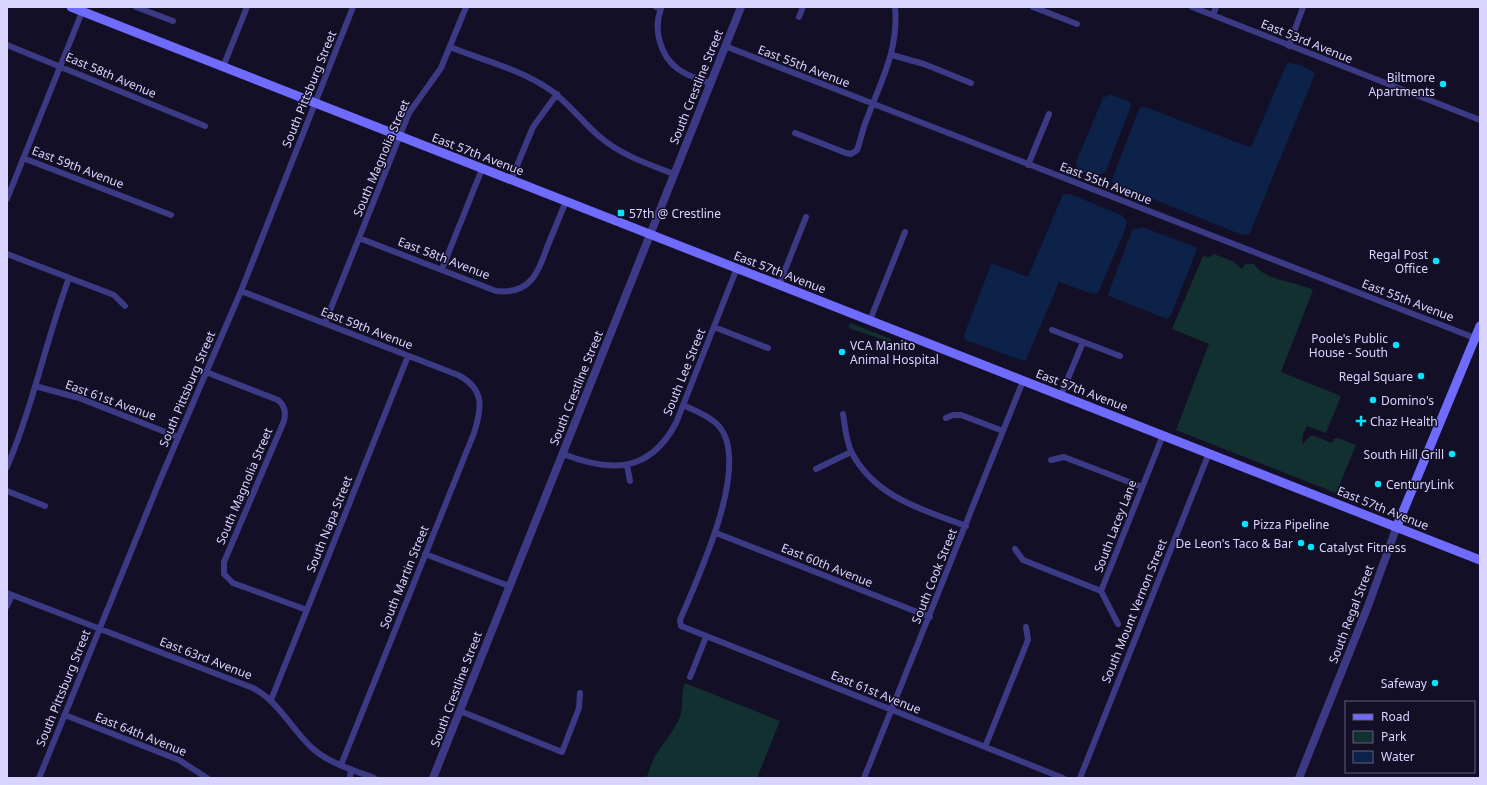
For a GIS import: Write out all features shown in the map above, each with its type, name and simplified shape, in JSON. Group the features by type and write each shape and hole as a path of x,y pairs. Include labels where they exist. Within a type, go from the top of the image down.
{"main road":[{"name":"East 57th Avenue","path":"71,7 1397,526 1480,560"},
{"name":"South Regal Street","path":"1397,526 1478,339 1480,326"}],"street":[{"path":"136,7 150,10 173,21"},
{"path":"223,67 247,7"},
{"name":"South Pittsburg Street","path":"39,778 178,437 241,291 354,7"},
{"name":"South Magnolia Street","path":"325,323 409,113 417,100 438,74 466,7"},
{"name":"South Crestline Street","path":"434,778 509,586 741,7"},
{"path":"799,17 803,7"},
{"path":"795,133 846,153 854,153 892,55 896,24 895,7"},
{"path":"1033,7 1077,24"},
{"name":"East 53rd Avenue","path":"1192,7 1480,120"},
{"path":"1213,15 1216,7"},
{"path":"1289,46 1303,7"},
{"path":"660,8 659,34 663,51 667,58 673,65 686,74 710,83"},
{"path":"7,199 82,12"},
{"name":"East 58th Avenue","path":"7,45 205,126"},
{"name":"East 55th Avenue","path":"725,46 1478,339"},
{"path":"450,47 522,75 557,94 607,143 638,160 674,174"},
{"path":"892,55 924,64 971,83"},
{"path":"511,180 533,127 557,94"},
{"path":"1028,165 1048,114"},
{"name":"East 59th Avenue","path":"23,158 170,215"},
{"path":"442,269 482,168"},
{"name":"East 58th Avenue","path":"359,238 496,291 508,292 521,288 532,279 538,271 566,201"},
{"path":"779,285 806,217"},
{"path":"870,320 905,232"},
{"path":"7,254 114,295 125,306"},
{"name":"South Lee Street","path":"563,454 596,465 620,466 627,465 650,453 663,442 672,429 683,405 737,268"},
{"path":"7,467 35,386 54,319 69,278"},
{"name":"East 59th Avenue","path":"241,291 464,378 474,388 478,395"},
{"path":"714,327 768,348"},
{"path":"1052,330 1120,356"},
{"path":"1061,395 1083,342"},
{"name":"South Napa Street","path":"271,700 408,356"},
{"name":"South Magnolia Street","path":"206,372 278,400 284,407 284,421 224,562 224,574 233,583 307,610"},
{"name":"South Cook Street","path":"864,778 930,617 1023,380"},
{"name":"East 61st Avenue","path":"35,386 79,398 178,437"},
{"name":"South Martin Street","path":"341,765 479,417 480,410 478,395"},
{"path":"683,405 718,424 726,438 730,454 721,515 716,533"},
{"path":"843,414 851,452 866,473 889,494 919,508 966,526"},
{"path":"946,418 953,415 961,415 1003,432"},
{"name":"South Lacey Lane","path":"1118,624 1102,591 1163,435"},
{"path":"816,469 851,452"},
{"name":"South Mount Vernon Street","path":"1080,778 1209,453"},
{"path":"1051,460 1064,457 1142,487"},
{"path":"627,465 630,481"},
{"path":"7,491 45,506"},
{"name":"South Regal Street","path":"1299,778 1368,606 1397,526"},
{"name":"East 61st Avenue","path":"716,533 680,620 681,626 1063,778"},
{"name":"East 60th Avenue","path":"716,533 930,617"},
{"path":"1014,549 1023,560 1102,591"},
{"path":"425,554 509,586"},
{"path":"7,606 9,594"},
{"name":"East 63rd Avenue","path":"9,594 245,684 271,700 310,746 322,756 374,778"},
{"path":"985,747 1028,640 1026,627"},
{"path":"690,677 706,637"},
{"path":"460,711 562,752 579,708 580,693"},
{"name":"East 64th Avenue","path":"65,715 166,754 191,766 207,778"},
{"path":"350,778 351,769"}],"green space":[{"path":"1214,254 1232,261 1242,269 1245,264 1254,264 1265,274 1313,290 1281,372 1341,396 1326,433 1307,426 1303,434 1302,445 1310,436 1315,436 1332,443 1334,439 1338,438 1356,445 1336,493 1176,430 1209,344 1172,329 1203,256 1209,257"},
{"path":"850,323 891,339 890,342 849,328"},
{"path":"685,683 780,721 757,778 646,778 653,760 680,717"}],"water":[{"path":"1287,63 1294,63 1302,66 1315,74 1249,235 1240,234 1111,182 1139,109 1142,107 1249,147 1252,145"},
{"path":"1110,94 1130,102 1131,106 1106,171 1097,177 1078,170 1076,162 1103,98"},
{"path":"1063,194 1070,194 1121,215 1127,221 1124,232 1098,293 1093,294 1059,282 1026,360 1024,361 965,340 964,335 991,265 993,264 1028,277"},
{"path":"1142,227 1197,249 1171,315 1167,319 1109,296 1108,294 1133,228 1137,229"}],"place":[{"name":"Biltmore Apartments","path":"1443,84"},
{"name":"57th @ Crestline","path":"621,213"},
{"name":"Regal Post Office","path":"1436,261"},
{"name":"Poole's Public House - South","path":"1396,345"},
{"name":"VCA Manito Animal Hospital","path":"842,352"},
{"name":"Regal Square","path":"1421,376"},
{"name":"Domino's","path":"1373,400"},
{"name":"Chaz Health","path":"1361,421"},
{"name":"South Hill Grill","path":"1452,454"},
{"name":"CenturyLink","path":"1378,484"},
{"name":"Pizza Pipeline","path":"1245,524"},
{"name":"De Leon's Taco & Bar","path":"1301,543"},
{"name":"Catalyst Fitness","path":"1311,547"},
{"name":"Safeway","path":"1435,683"}]}
